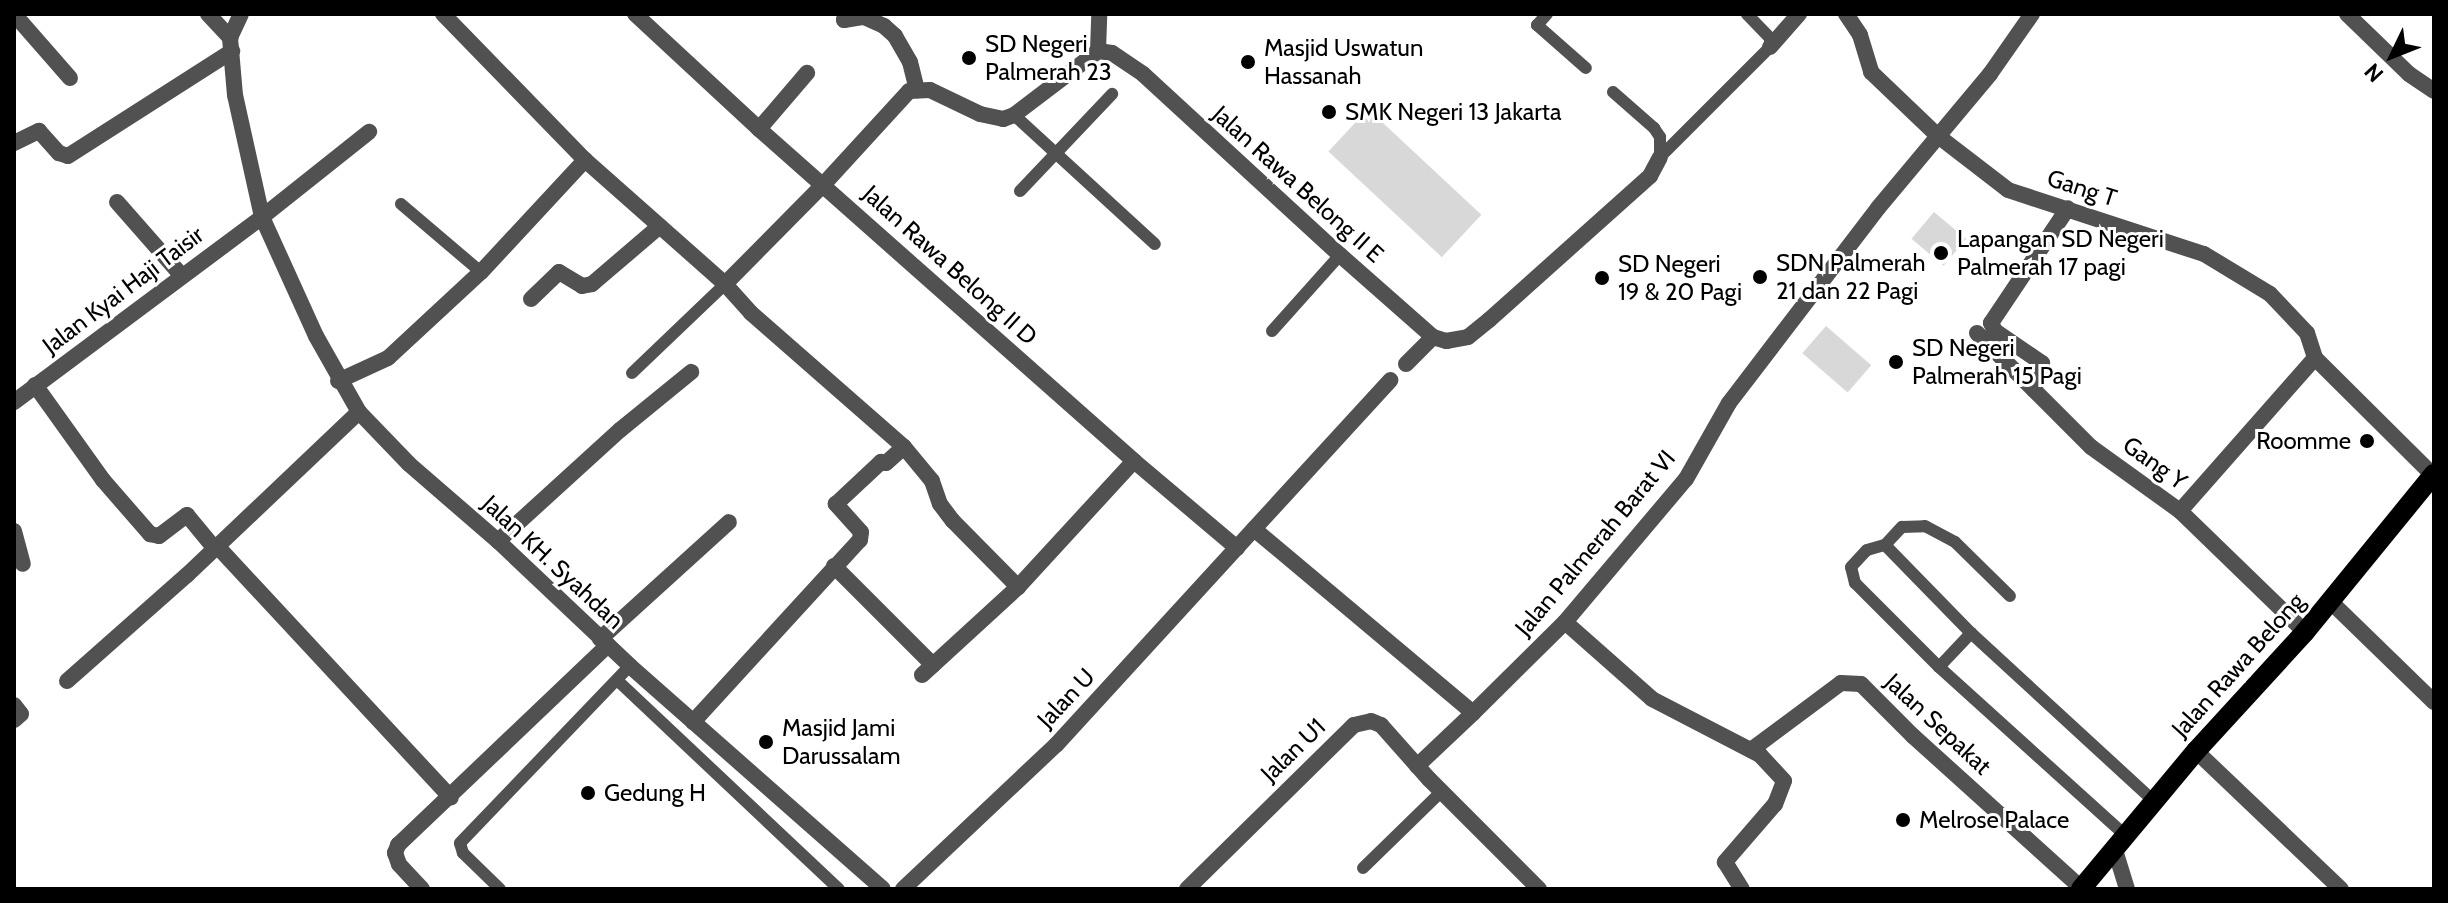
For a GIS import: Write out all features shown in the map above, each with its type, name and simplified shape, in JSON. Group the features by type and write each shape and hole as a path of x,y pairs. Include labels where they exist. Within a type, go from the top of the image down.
{"main road":[{"name":"Jalan Rawa Belong","path":"2081,889 2196,751 2305,632 2434,475"}],"street":[{"path":"14,14 70,78"},
{"path":"208,14 231,44"},
{"path":"14,143 39,131 59,153 68,156 231,44 241,14"},
{"path":"443,14 585,160 725,284 751,313 904,447 932,481 940,504 953,521 1018,587"},
{"name":"Jalan Rawa Belong II D","path":"635,14 759,129 1134,461 1237,548"},
{"path":"845,14 844,20 864,17 895,36 910,62 917,90"},
{"path":"725,284 823,185 902,97 917,90 930,90 992,118 1014,115 1098,51 1099,14"},
{"path":"1770,47 1799,14"},
{"name":"Gang T","path":"1846,14 1860,35 1871,72 1935,140 2008,190 2204,254 2270,294 2307,333 2315,358 2434,475"},
{"name":"Jalan Palmerah Barat VI","path":"1417,766 1565,622 1686,479 1729,403 1870,219 1990,74 2032,14"},
{"path":"2347,14 2409,74 2433,88"},
{"name":"Jalan KH. Syahdan","path":"231,44 235,95 262,217 338,381 359,412 409,464 498,541 630,666 883,889"},
{"name":"Jalan Rawa Belong II E","path":"1098,51 1112,53 1143,74 1433,337"},
{"path":"759,129 807,73"},
{"name":"Jalan Kyai Haji Taisir","path":"14,402 262,217 369,132"},
{"path":"1406,364 1433,337 1446,341 1468,337 1650,176 1660,157"},
{"path":"338,381 388,358 481,272 585,160"},
{"path":"117,202 182,276"},
{"path":"2034,390 2042,363 1995,331 1991,323 2068,208"},
{"path":"531,299 559,272 577,284 592,284 660,226"},
{"name":"Gang Y","path":"1977,333 2091,447 2180,511 2305,632"},
{"path":"2180,511 2315,358"},
{"path":"498,541 620,430 691,372"},
{"path":"1391,380 1254,529 1473,713"},
{"path":"35,385 103,480 150,534 159,536 187,515 451,798"},
{"path":"67,681 216,548 359,412"},
{"path":"693,722 860,540 861,532 836,504 881,462 886,463 904,447"},
{"path":"834,566 928,670 1018,587 1134,461"},
{"path":"422,889 399,864 395,849 451,798 604,642 729,522"},
{"name":"Jalan U","path":"903,889 1056,745 1254,529"},
{"path":"14,531 23,564"},
{"path":"2330,601 2434,702"},
{"path":"1565,622 1652,699 1760,755 1784,781 1775,804 1725,862 1742,889"},
{"name":"Jalan Sepakat","path":"1751,750 1841,683 1861,684 1913,736 2081,889"},
{"name":"Jalan U1","path":"1187,889 1354,725 1371,721 1381,725 1417,766 1539,889"},
{"path":"2196,751 2341,889"},
{"path":"2120,843 2127,889"}],"lane":[{"path":"1547,14 1537,25 1586,68"},
{"path":"1660,157 1770,47 1770,38 1747,14"},
{"path":"1613,92 1654,128 1660,137 1660,157"},
{"path":"1020,191 1112,94"},
{"path":"1014,115 1155,244"},
{"path":"401,204 481,272"},
{"path":"1272,331 1340,255"},
{"path":"632,373 725,284"},
{"path":"2010,596 1955,542 1925,526 1902,527 1885,545 1867,550 1851,567 1851,576 1939,667 2120,843"},
{"path":"1885,545 1971,633 2154,801"},
{"path":"1939,667 1971,633"},
{"path":"500,889 463,853 460,843 630,666"},
{"path":"617,680 839,889"},
{"path":"1363,868 1442,791"}],"shaded area":[{"path":"1368,109 1481,215 1442,257 1328,151"},
{"name":"Lapangan SD Negeri Palmerah 17 pagi","path":"1934,212 1966,239 1944,266 1912,239"},
{"path":"1826,326 1871,365 1848,393 1802,353"}],"place":[{"name":"SD Negeri Palmerah 23","path":"969,58"},
{"name":"Masjid Uswatun Hassanah","path":"1248,62"},
{"name":"SMK Negeri 13 Jakarta","path":"1329,112"},
{"name":"Lapangan SD Negeri Palmerah 17 pagi","path":"1941,253"},
{"name":"SDN Palmerah 21 dan 22 Pagi","path":"1760,277"},
{"name":"SD Negeri 19 & 20 Pagi","path":"1602,278"},
{"name":"SD Negeri Palmerah 15 Pagi","path":"1896,362"},
{"name":"Roomme","path":"2367,441"},
{"name":"Masjid Jami Darussalam","path":"766,742"},
{"name":"Gedung H","path":"588,793"},
{"name":"Melrose Palace","path":"1903,820"}]}
